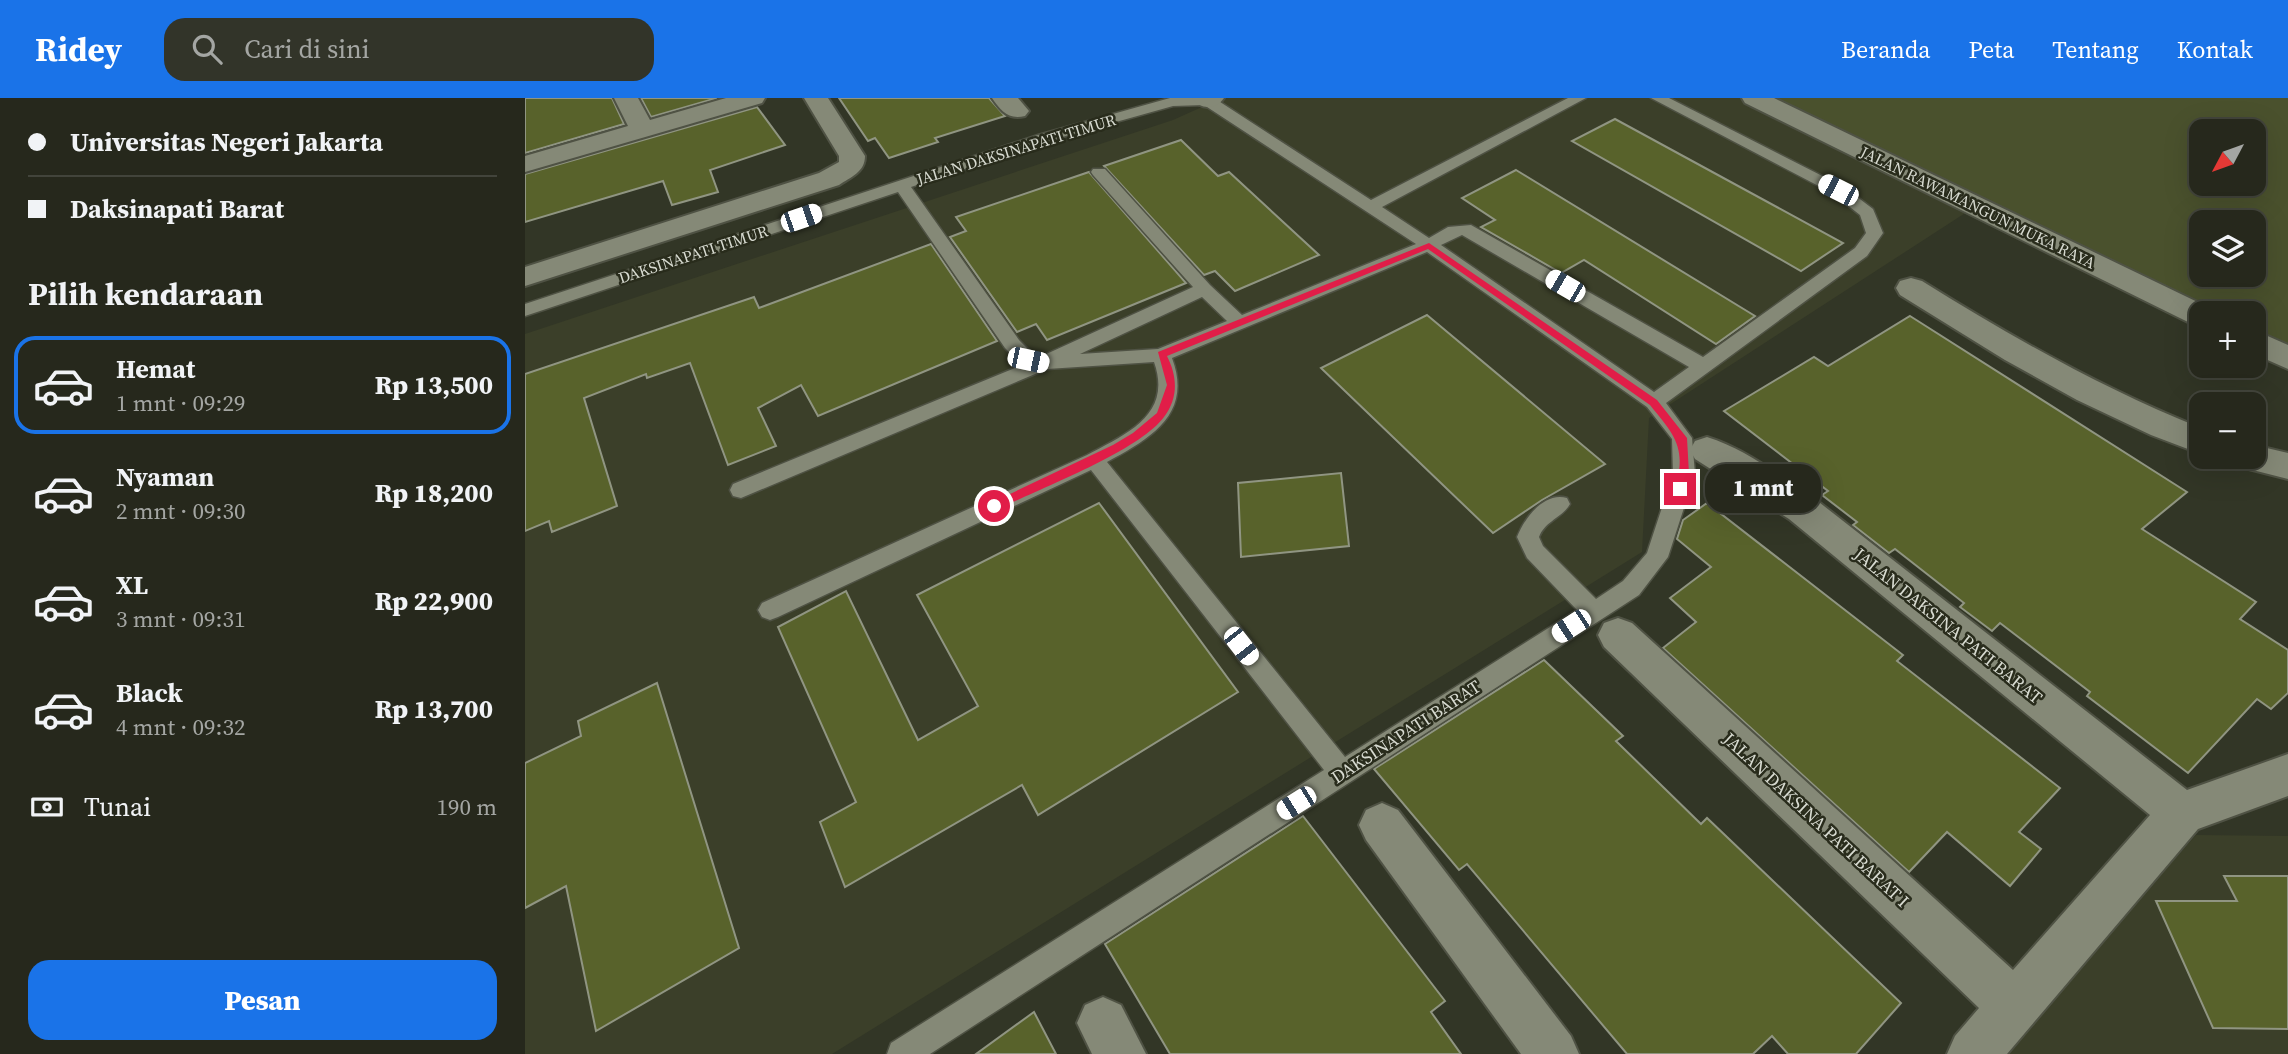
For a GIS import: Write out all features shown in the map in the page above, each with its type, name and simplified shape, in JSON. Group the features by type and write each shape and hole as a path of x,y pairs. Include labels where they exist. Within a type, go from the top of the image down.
{"street":[{"path":"626,98 643,130"},
{"path":"525,164 753,98"},
{"path":"525,277 829,179 846,171 852,165 852,156 816,98"},
{"name":"JALAN RAWAMANGUN MUKA RAYA","path":"1754,98 2189,310"},
{"path":"1912,288 2017,353 2141,419 2189,437"},
{"path":"2266,347 2288,358"},
{"name":"JALAN DAKSINA PATI BARAT","path":"1694,444 1759,480 1802,509 2182,813"},
{"path":"2266,461 2288,466"},
{"name":"JALAN DAKSINA PATI BARAT I","path":"1606,623 2014,1006"},
{"path":"1973,1054 2182,813 2288,775"},
{"path":"1382,825 1553,1054"}],"lane":[{"path":"1370,206 1579,98"},
{"path":"1654,402 1861,252 1875,233 1867,213 1838,190 1658,98"},
{"path":"1207,99 1429,245 1654,402 1694,444"},
{"name":"JALAN DAKSINAPATI TIMUR","path":"901,185 1043,138 1174,100 1207,99"},
{"path":"1099,173 1204,289 1239,322"},
{"path":"901,185 1012,344 1028,360 1044,363 1161,355 1429,245 1454,231 1465,229 1703,366"},
{"name":"DAKSINAPATI TIMUR","path":"525,310 901,185"},
{"path":"741,491 1044,363 1204,289"},
{"path":"770,610 1094,460 1137,436 1161,415 1172,385 1171,372 1161,355"},
{"name":"DAKSINAPATI BARAT","path":"902,1054 1342,773 1606,623 1657,557 1694,444"},
{"path":"1094,460 1342,773"},
{"path":"1559,504 1533,523 1528,537 1535,552 1606,623"}],"shaded area":[{"path":"1222,98 1751,98 1976,206 1649,418 1642,552 832,1054 525,1054 525,334 1173,120"},
{"path":"1754,98 2288,98 2288,358 2266,347 2266,301 2189,301 2189,310"},
{"path":"2196,835 2288,836 2288,1054 2003,1054 2146,892 2133,863 2171,863"}],"building":[{"path":"525,98 612,98 624,124 525,153"},
{"path":"641,98 717,98 651,117"},
{"path":"839,98 989,98 1005,116 935,138 938,142 889,158 875,138 868,141"},
{"path":"757,107 785,145 710,170 718,192 672,205 663,181 525,222 525,174"},
{"path":"1615,119 1843,243 1801,271 1572,141"},
{"path":"1181,140 1218,176 1229,172 1319,255 1235,291 1215,271 1204,275 1104,166"},
{"path":"1516,170 1755,316 1716,344 1584,260 1561,273 1481,227 1495,220 1462,198"},
{"path":"1089,172 1186,283 1047,340 1036,324 1017,332 950,237 966,231 956,217"},
{"path":"931,244 997,341 818,416 801,385 758,408 776,446 728,465 690,363 647,378 646,374 584,398 617,506 552,532 549,521 525,531 525,374 754,297 759,308"},
{"path":"1427,315 1605,464 1542,500 1493,533 1321,368"},
{"path":"1910,316 2187,492 2142,529 2256,602 2240,619 2288,650 2288,693 2271,709 2257,699 2188,773 2087,696 2090,692 2000,623 1992,631 1960,607 1964,603 1895,549 1889,553 1853,525 1857,522 1822,495 1828,491 1724,411 1814,357 1828,366"},
{"path":"1341,473 1349,546 1241,557 1238,483"},
{"path":"1099,503 1238,692 1038,815 1022,785 845,887 820,822 856,802 778,627 846,591 918,740 978,706 917,595"},
{"path":"1707,503 1903,655 1897,661 2060,788 2019,832 2041,849 2010,886 1947,832 1909,872 1663,648 1696,622 1670,598 1711,567 1677,539 1683,520"},
{"path":"1544,660 1623,736 1616,741 1701,824 1707,818 1901,1003 1856,1054 1788,1054 1772,1036 1753,1054 1627,1054 1467,864 1459,870 1374,769"},
{"path":"657,683 739,948 596,1031 566,886 525,908 525,763 581,736 578,721"},
{"path":"1303,816 1445,1001 1431,1012 1461,1054 1170,1054 1105,944"},
{"path":"2224,876 2288,876 2288,1029 2213,1028 2156,901 2237,901"},
{"path":"1034,1012 1056,1054 976,1054"}],"route":[{"path":"994,506 1094,460 1137,436 1161,415 1172,385 1171,372 1161,355 1429,245 1654,402 1682,438 1684,474 1680,489"}]}
